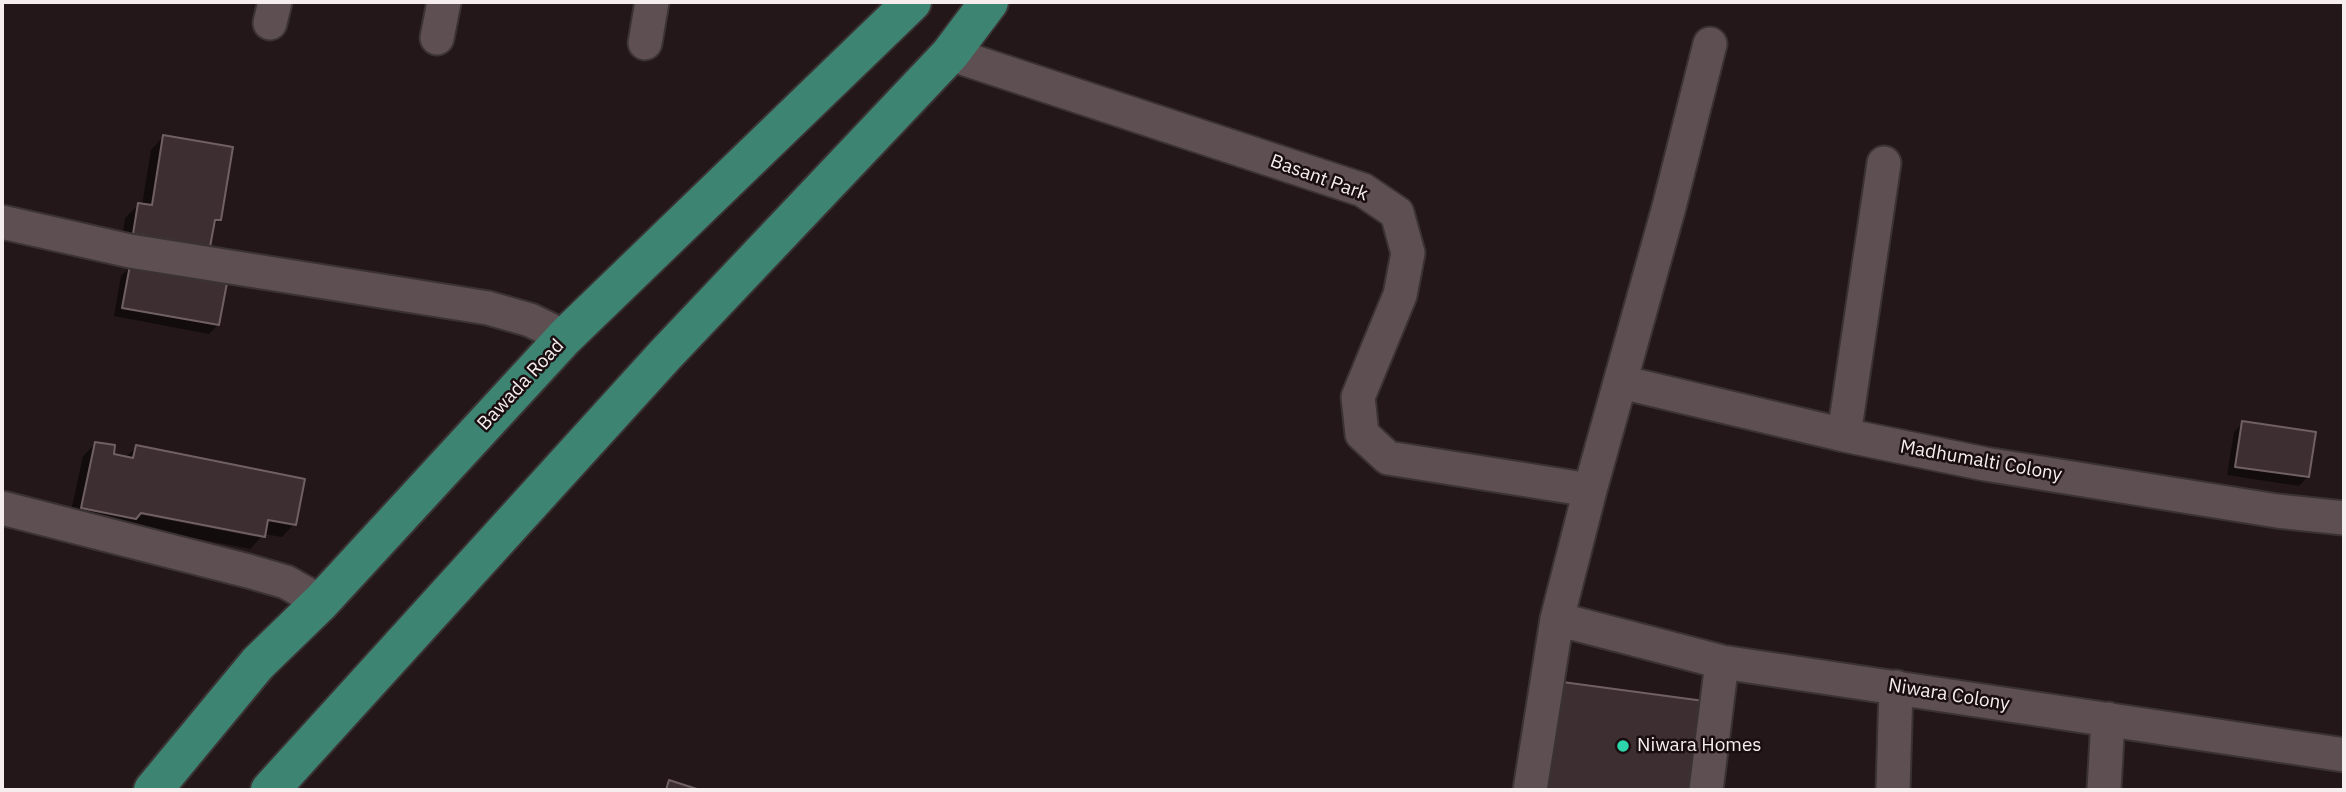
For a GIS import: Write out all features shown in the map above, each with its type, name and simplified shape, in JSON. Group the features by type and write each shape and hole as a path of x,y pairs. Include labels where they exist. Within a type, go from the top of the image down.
{"main road":[{"name":"Bawada Road","path":"153,790 258,663 321,602 565,337 912,2"},
{"path":"271,790 665,355 950,54 989,2"}],"street":[{"path":"437,38 444,2"},
{"path":"645,43 652,2"},
{"path":"1530,790 1557,619 1669,207 1710,44"},
{"name":"Basant Park","path":"950,54 1363,190 1397,213 1408,253 1400,295 1358,397 1362,434 1388,458 1590,490"},
{"path":"1844,435 1884,163"},
{"path":"2,222 130,251 488,308 530,320 565,337"},
{"name":"Madhumalti Colony","path":"1621,382 1844,435 1985,464 2277,511 2344,518"},
{"path":"2,508 286,582 321,602"},
{"name":"Niwara Colony","path":"1557,619 1722,662 2344,755"},
{"path":"1706,790 1722,662"},
{"path":"1893,790 1896,687"},
{"path":"2104,790 2108,719"}],"building":[{"path":"163,135 233,147 221,220 215,220 210,247 133,234 138,203 152,205"},
{"path":"130,265 227,283 219,325 122,308"},
{"path":"2242,421 2316,432 2309,477 2235,467"},
{"path":"95,442 115,445 114,454 133,458 136,445 305,479 296,525 268,520 265,537 141,513 136,519 81,508"},
{"name":"Niwara Homes","path":"1555,681 1704,701 1696,790 1541,790"},
{"path":"669,780 700,790 666,790"}],"place":[{"name":"Niwara Homes","path":"1623,746"}]}
